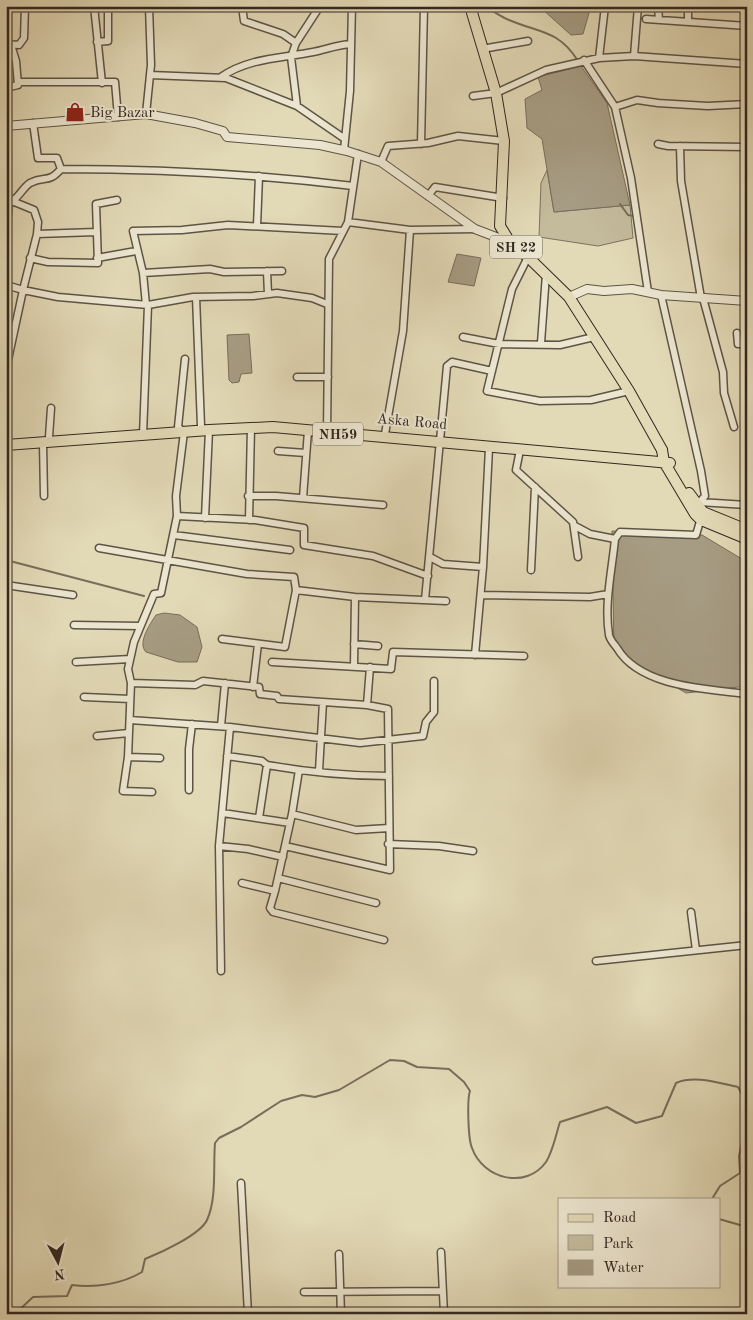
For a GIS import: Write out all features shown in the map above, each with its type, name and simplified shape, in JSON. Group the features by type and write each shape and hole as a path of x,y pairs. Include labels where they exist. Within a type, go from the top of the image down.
{"main road":[{"name":"SH 22","path":"470,6 496,93 504,141 503,198 500,226 512,244 528,256 568,297 629,392 665,458"},
{"name":"Aska Road","path":"6,441 46,440 270,423 327,431 385,434 440,441 665,458"},
{"name":"NH59","path":"205,428 251,427 327,431 440,441 488,448 665,458"},
{"name":"NH59","path":"6,445 46,440"},
{"path":"665,458 699,508 747,539"},
{"path":"665,458 695,514 699,508"},
{"path":"699,508 747,530"}],"street":[{"path":"18,85 16,61 8,45 19,45 24,38 25,6"},
{"path":"94,6 102,83"},
{"path":"97,42 108,41 108,6"},
{"path":"146,114 150,75 149,6"},
{"path":"242,6 244,21 283,34 296,44"},
{"path":"297,106 292,54 296,44 320,6"},
{"path":"344,150 350,91 352,6"},
{"path":"421,144 424,6"},
{"path":"599,58 605,6"},
{"path":"634,56 638,6"},
{"path":"658,6 660,20"},
{"path":"688,6 688,22"},
{"path":"646,19 747,26"},
{"path":"482,49 528,41"},
{"path":"221,77 234,68 292,54 315,52 331,46 351,44"},
{"path":"473,96 496,93 546,70 599,58 634,56 747,64"},
{"path":"584,60 615,107 631,178 648,292"},
{"path":"150,75 221,77 297,106 345,139"},
{"path":"6,88 18,85 19,82 115,82 118,117"},
{"path":"615,107 637,100 658,103 747,104"},
{"path":"6,126 146,114 195,122 222,131 228,137 320,145 344,150 381,162 475,229 500,237 512,244"},
{"path":"33,124 38,158 58,158 61,169"},
{"path":"381,162 388,146 421,144 458,136 504,141"},
{"path":"658,144 747,147"},
{"path":"680,146 681,181 702,298 722,372 724,393 734,427"},
{"path":"327,431 328,259 348,222 358,154"},
{"path":"61,169 177,171 259,176 353,186"},
{"path":"6,235 9,202 28,184 53,179 61,169"},
{"path":"257,226 259,176"},
{"path":"428,196 435,186 503,198"},
{"path":"30,258 48,262 98,263 96,204 118,200"},
{"path":"6,369 37,234 38,222 34,210 9,202"},
{"path":"348,222 410,230 475,229"},
{"path":"143,433 147,305 143,273 132,231 182,230 228,225 343,231"},
{"path":"385,434 403,331 410,230"},
{"path":"37,234 96,232"},
{"path":"98,258 136,251"},
{"path":"528,256 512,288 487,391 540,401 591,400 629,392"},
{"path":"143,273 210,269 224,272 282,271"},
{"path":"267,271 268,294"},
{"path":"542,343 546,274"},
{"path":"6,285 58,297 147,305 196,298 277,293 312,298 327,304"},
{"path":"568,297 587,290 632,289 661,295 747,301"},
{"path":"661,295 705,496 699,508 696,534 620,532 615,539 608,594 609,637 622,657 643,672 685,687 747,694"},
{"path":"196,298 205,428 205,518"},
{"path":"737,333 738,344 747,344"},
{"path":"462,337 499,344 542,343 560,345 594,337"},
{"path":"152,792 123,791 128,756 130,720 131,683 128,669 134,642 154,594 161,594 178,516 176,496 185,359"},
{"path":"426,600 447,366 450,362 492,371"},
{"path":"296,376 328,377"},
{"path":"44,496 46,440 51,408"},
{"path":"248,520 251,427"},
{"path":"303,498 308,431"},
{"path":"475,655 482,595 488,448"},
{"path":"520,450 516,470 573,522 578,557"},
{"path":"278,451 306,453"},
{"path":"532,570 535,487"},
{"path":"248,496 303,498 383,505"},
{"path":"699,508 747,506"},
{"path":"178,516 248,520 304,528 304,545 373,556 428,576"},
{"path":"575,526 590,534 615,539"},
{"path":"174,535 290,550"},
{"path":"99,548 247,574 294,577 296,590 285,646 222,639"},
{"path":"430,558 443,564 483,567"},
{"path":"6,585 73,594"},
{"path":"296,590 355,597 446,601"},
{"path":"482,595 572,597 608,594"},
{"path":"354,666 355,597"},
{"path":"74,625 140,626"},
{"path":"253,687 258,644"},
{"path":"354,644 378,646"},
{"path":"272,662 391,669 393,652 524,656"},
{"path":"76,662 130,660"},
{"path":"367,705 370,668"},
{"path":"131,683 195,685 203,681 225,683 259,687 260,694 277,696 279,699 367,705 388,709 388,844 390,870 285,846"},
{"path":"130,720 220,726 321,736 360,743 424,736 426,722 434,712 434,681"},
{"path":"220,726 225,683"},
{"path":"84,697 130,699"},
{"path":"319,771 323,702"},
{"path":"188,790 188,749 192,724"},
{"path":"221,971 219,846 230,727"},
{"path":"97,736 129,733"},
{"path":"128,756 160,758"},
{"path":"227,756 262,761 267,765 299,770 350,776 389,776"},
{"path":"259,818 267,765"},
{"path":"299,770 292,814 270,908 273,912 384,940"},
{"path":"223,813 290,823"},
{"path":"292,814 356,830 389,828"},
{"path":"388,844 439,846 473,852"},
{"path":"219,846 248,849 282,857"},
{"path":"278,878 376,903"},
{"path":"242,883 275,891"},
{"path":"691,912 696,950"},
{"path":"596,961 747,945"},
{"path":"241,1183 248,1314"},
{"path":"441,1252 444,1314"},
{"path":"339,1254 341,1314"},
{"path":"304,1292 443,1291"}],"green space":[{"path":"547,170 554,212 630,205 633,238 598,246 539,237 541,183"}],"water":[{"path":"542,6 591,6 583,34 571,35 541,8"},
{"path":"581,66 607,103 630,205 554,212 542,139 527,128 525,99 542,90 538,77"},
{"path":"457,254 481,258 474,286 448,282"},
{"path":"249,334 252,373 241,374 239,382 232,383 229,380 227,335"},
{"path":"612,531 702,535 747,562 747,686 686,693 614,651"},
{"path":"164,613 180,615 197,627 202,647 197,662 178,662 146,652 143,644 145,634 156,615"}],"waterway":[{"path":"485,6 506,19 556,38 571,51 578,61"},
{"path":"620,204 628,215 634,216"},
{"path":"6,560 144,596"},
{"path":"15,1314 33,1297 67,1296 72,1285 108,1284 126,1280 142,1272 145,1259 169,1248 196,1232 207,1220 212,1202 215,1143 219,1138 241,1127 281,1101 302,1095 315,1097 339,1090 390,1060 404,1061 417,1067 449,1069 464,1082 470,1091 468,1119 472,1148 485,1167 506,1177 528,1176 538,1171 548,1158 560,1122 607,1107 636,1123 662,1116 676,1083 683,1081 707,1080 738,1087 746,1102 747,1110"},
{"path":"713,1198 720,1186 740,1173 739,1156 747,1119"},
{"path":"720,1219 747,1227"}],"place":[{"name":"Big Bazar","path":"75,112"}]}
